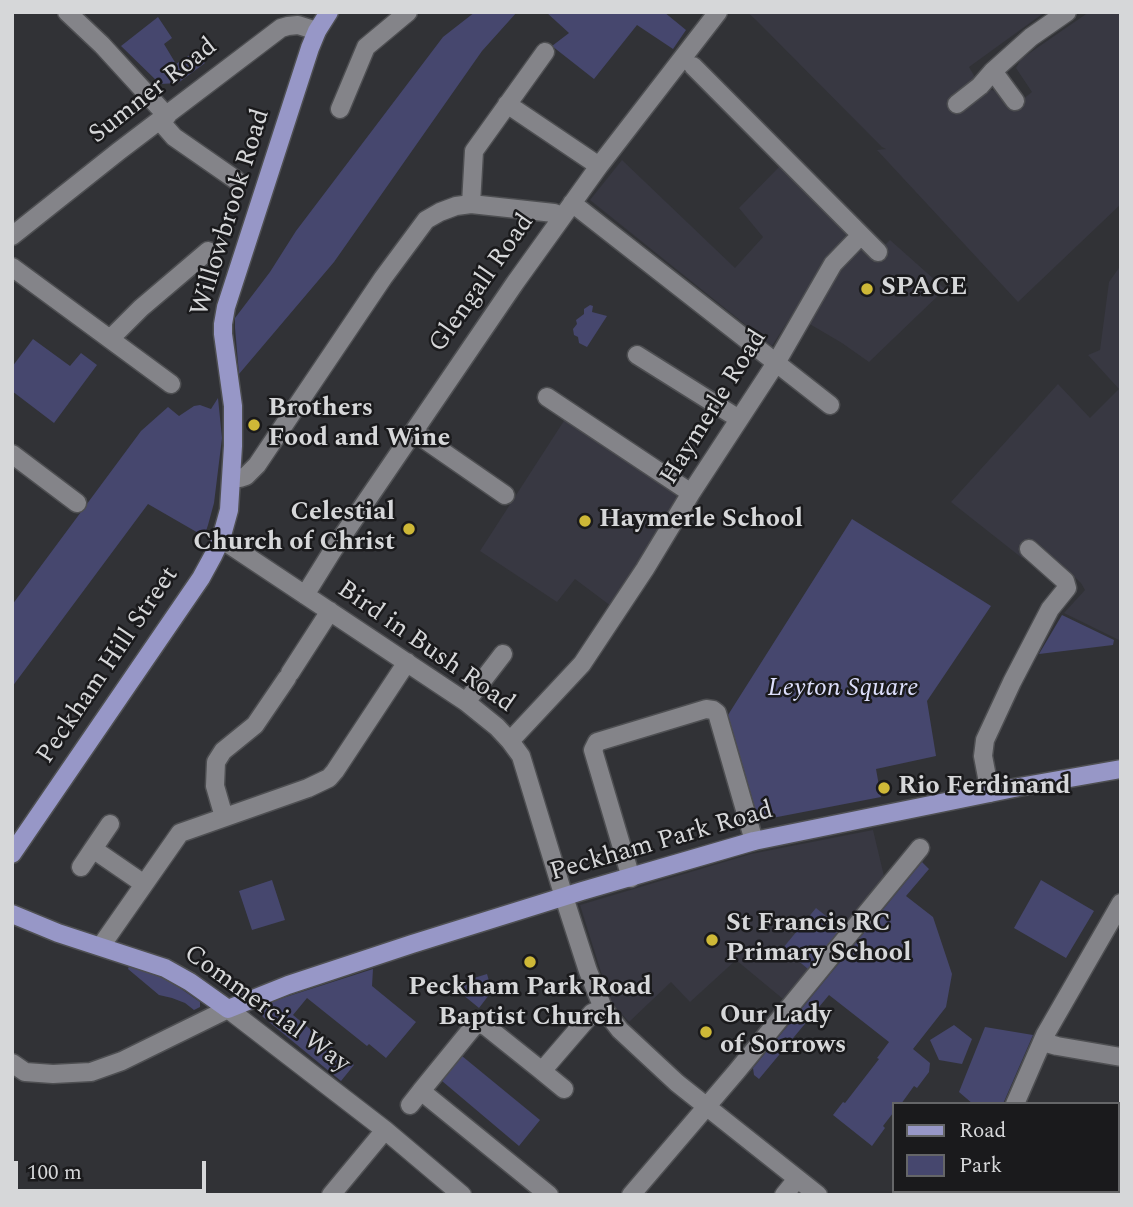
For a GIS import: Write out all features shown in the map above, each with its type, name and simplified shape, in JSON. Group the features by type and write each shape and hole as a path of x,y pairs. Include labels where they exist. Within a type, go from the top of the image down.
{"main road":[{"path":"317,31 329,12"},
{"name":"Willowbrook Road","path":"221,539 229,510 232,478 233,405 223,324 230,293 317,31"},
{"name":"Peckham Hill Street","path":"12,855 201,578 221,539"},
{"name":"Peckham Park Road","path":"228,1009 368,958 754,841 1121,769"},
{"name":"Commercial Way","path":"12,914 58,933 170,970 228,1009"}],"street":[{"path":"67,12 102,45 163,118 174,137 236,180"},
{"path":"340,109 366,47 408,12"},
{"name":"Glengall Road","path":"305,595 514,283 599,166 718,12"},
{"path":"957,104 1031,37 1067,12"},
{"name":"Sumner Road","path":"12,236 281,29 298,25 317,31"},
{"path":"471,204 474,151 545,52"},
{"path":"693,66 878,252"},
{"path":"993,71 1015,102"},
{"path":"507,104 599,166"},
{"path":"232,478 246,476 257,465 383,278 426,220 456,206 471,204 554,213 567,209 830,405"},
{"name":"Haymerle Road","path":"510,741 582,664 776,363 833,264 861,235"},
{"path":"110,339 141,308 208,251"},
{"path":"12,267 170,384"},
{"path":"637,355 739,419"},
{"path":"547,397 691,493"},
{"path":"414,432 505,495"},
{"path":"12,454 77,503"},
{"name":"Bird in Bush Road","path":"221,539 466,702 510,741 521,756 588,971 603,1008 620,1030 705,1107 818,1195"},
{"path":"990,793 983,756 985,740 1050,609 1067,587 1065,581 1029,549"},
{"path":"224,817 215,786 216,762 223,751 256,725 330,611"},
{"path":"466,702 503,654"},
{"path":"101,946 180,832 308,788 329,778 407,662"},
{"path":"631,878 593,750 597,742 622,734 706,709 717,713 754,841"},
{"path":"81,867 110,824"},
{"path":"631,1195 920,848"},
{"path":"93,849 144,884"},
{"path":"1016,1102 1045,1035 1121,903"},
{"path":"542,1071 592,1013 603,1008"},
{"path":"12,1063 25,1072 91,1072 122,1061 228,1009"},
{"name":"Commercial Way","path":"228,1009 385,1130 463,1195"},
{"path":"549,1195 416,1098 474,1026 481,1024 564,1089"},
{"path":"1043,1042 1121,1057"},
{"path":"331,1195 385,1130"},
{"path":"784,1195 797,1179"}],"shaded area":[{"path":"747,12 1045,12 969,67 976,79 987,89 1001,92 1012,108 1032,92 1016,68 1021,59 1089,12 1121,12 1121,204 1018,302 877,150 886,149"},
{"path":"622,160 735,268 763,237 739,208 780,166 851,235 820,271 772,346 590,200"},
{"name":"SPACE","path":"890,240 945,289 869,362 808,323 808,316 858,249 867,249 873,257"},
{"path":"1121,265 1121,641 1064,613 1085,590 1081,583 1036,541 1022,558 951,502 1058,384 1090,418 1119,389 1088,355 1100,350 1109,282"},
{"name":"Haymerle School","path":"569,413 690,492 615,609 575,579 557,602 480,551"},
{"name":"St Francis RC Primary School","path":"873,830 884,876 783,999 736,960 690,1002 671,982 629,1022 610,1001 580,905 751,854"}],"green space":[{"path":"475,12 517,12 482,51 334,262 239,374 235,318 270,272 296,231 443,37"},
{"path":"546,12 664,12 686,30 673,49 637,25 594,79 552,46 569,33"},
{"path":"158,17 172,38 164,44 176,64 196,51 205,63 178,83 160,84 121,46"},
{"path":"590,305 593,306 592,312 607,316 587,347 579,343 573,329 577,324 576,320"},
{"path":"33,339 70,366 81,353 97,365 54,423 12,391 12,367"},
{"path":"218,398 222,438 214,503 205,534 200,534 148,504 12,687 12,605 141,431 168,407 179,416 194,406 211,409"},
{"name":"Leyton Square","path":"852,519 991,606 927,701 936,756 876,769 881,797 767,819 757,815 728,715"},
{"path":"1062,615 1114,640 1113,645 1039,654"},
{"path":"922,862 929,869 906,896 933,917 952,974 946,1007 913,1049 930,1063 929,1072 902,1102 892,1102 892,1114 872,1146 833,1115 879,1059 877,1058 889,1042 829,995 759,1079 754,1075 753,1068"},
{"path":"272,880 285,920 252,930 239,891"},
{"path":"1041,880 1094,911 1066,958 1014,928"},
{"path":"816,908 841,928 808,969 783,948"},
{"path":"129,966 167,979 200,1002 200,1007 194,1010 185,1003 159,995 128,969"},
{"path":"373,969 372,986 416,1022 386,1058 307,998 293,1015 354,1065 341,1081 260,1012 264,1004"},
{"path":"487,974 492,991 479,1008 451,985"},
{"path":"954,1025 972,1039 962,1064 939,1060 930,1040"},
{"path":"985,1027 1033,1035 1004,1102 971,1102 959,1092"},
{"path":"462,1056 540,1120 519,1146 442,1081"}],"place":[{"name":"SPACE","path":"867,289"},
{"name":"Brothers Food and Wine","path":"254,425"},
{"name":"Haymerle School","path":"585,521"},
{"name":"Celestial Church of Christ","path":"409,529"},
{"name":"Rio Ferdinand","path":"884,788"},
{"name":"St Francis RC Primary School","path":"712,940"},
{"name":"Peckham Park Road Baptist Church","path":"530,962"},
{"name":"Our Lady of Sorrows","path":"706,1032"}]}
